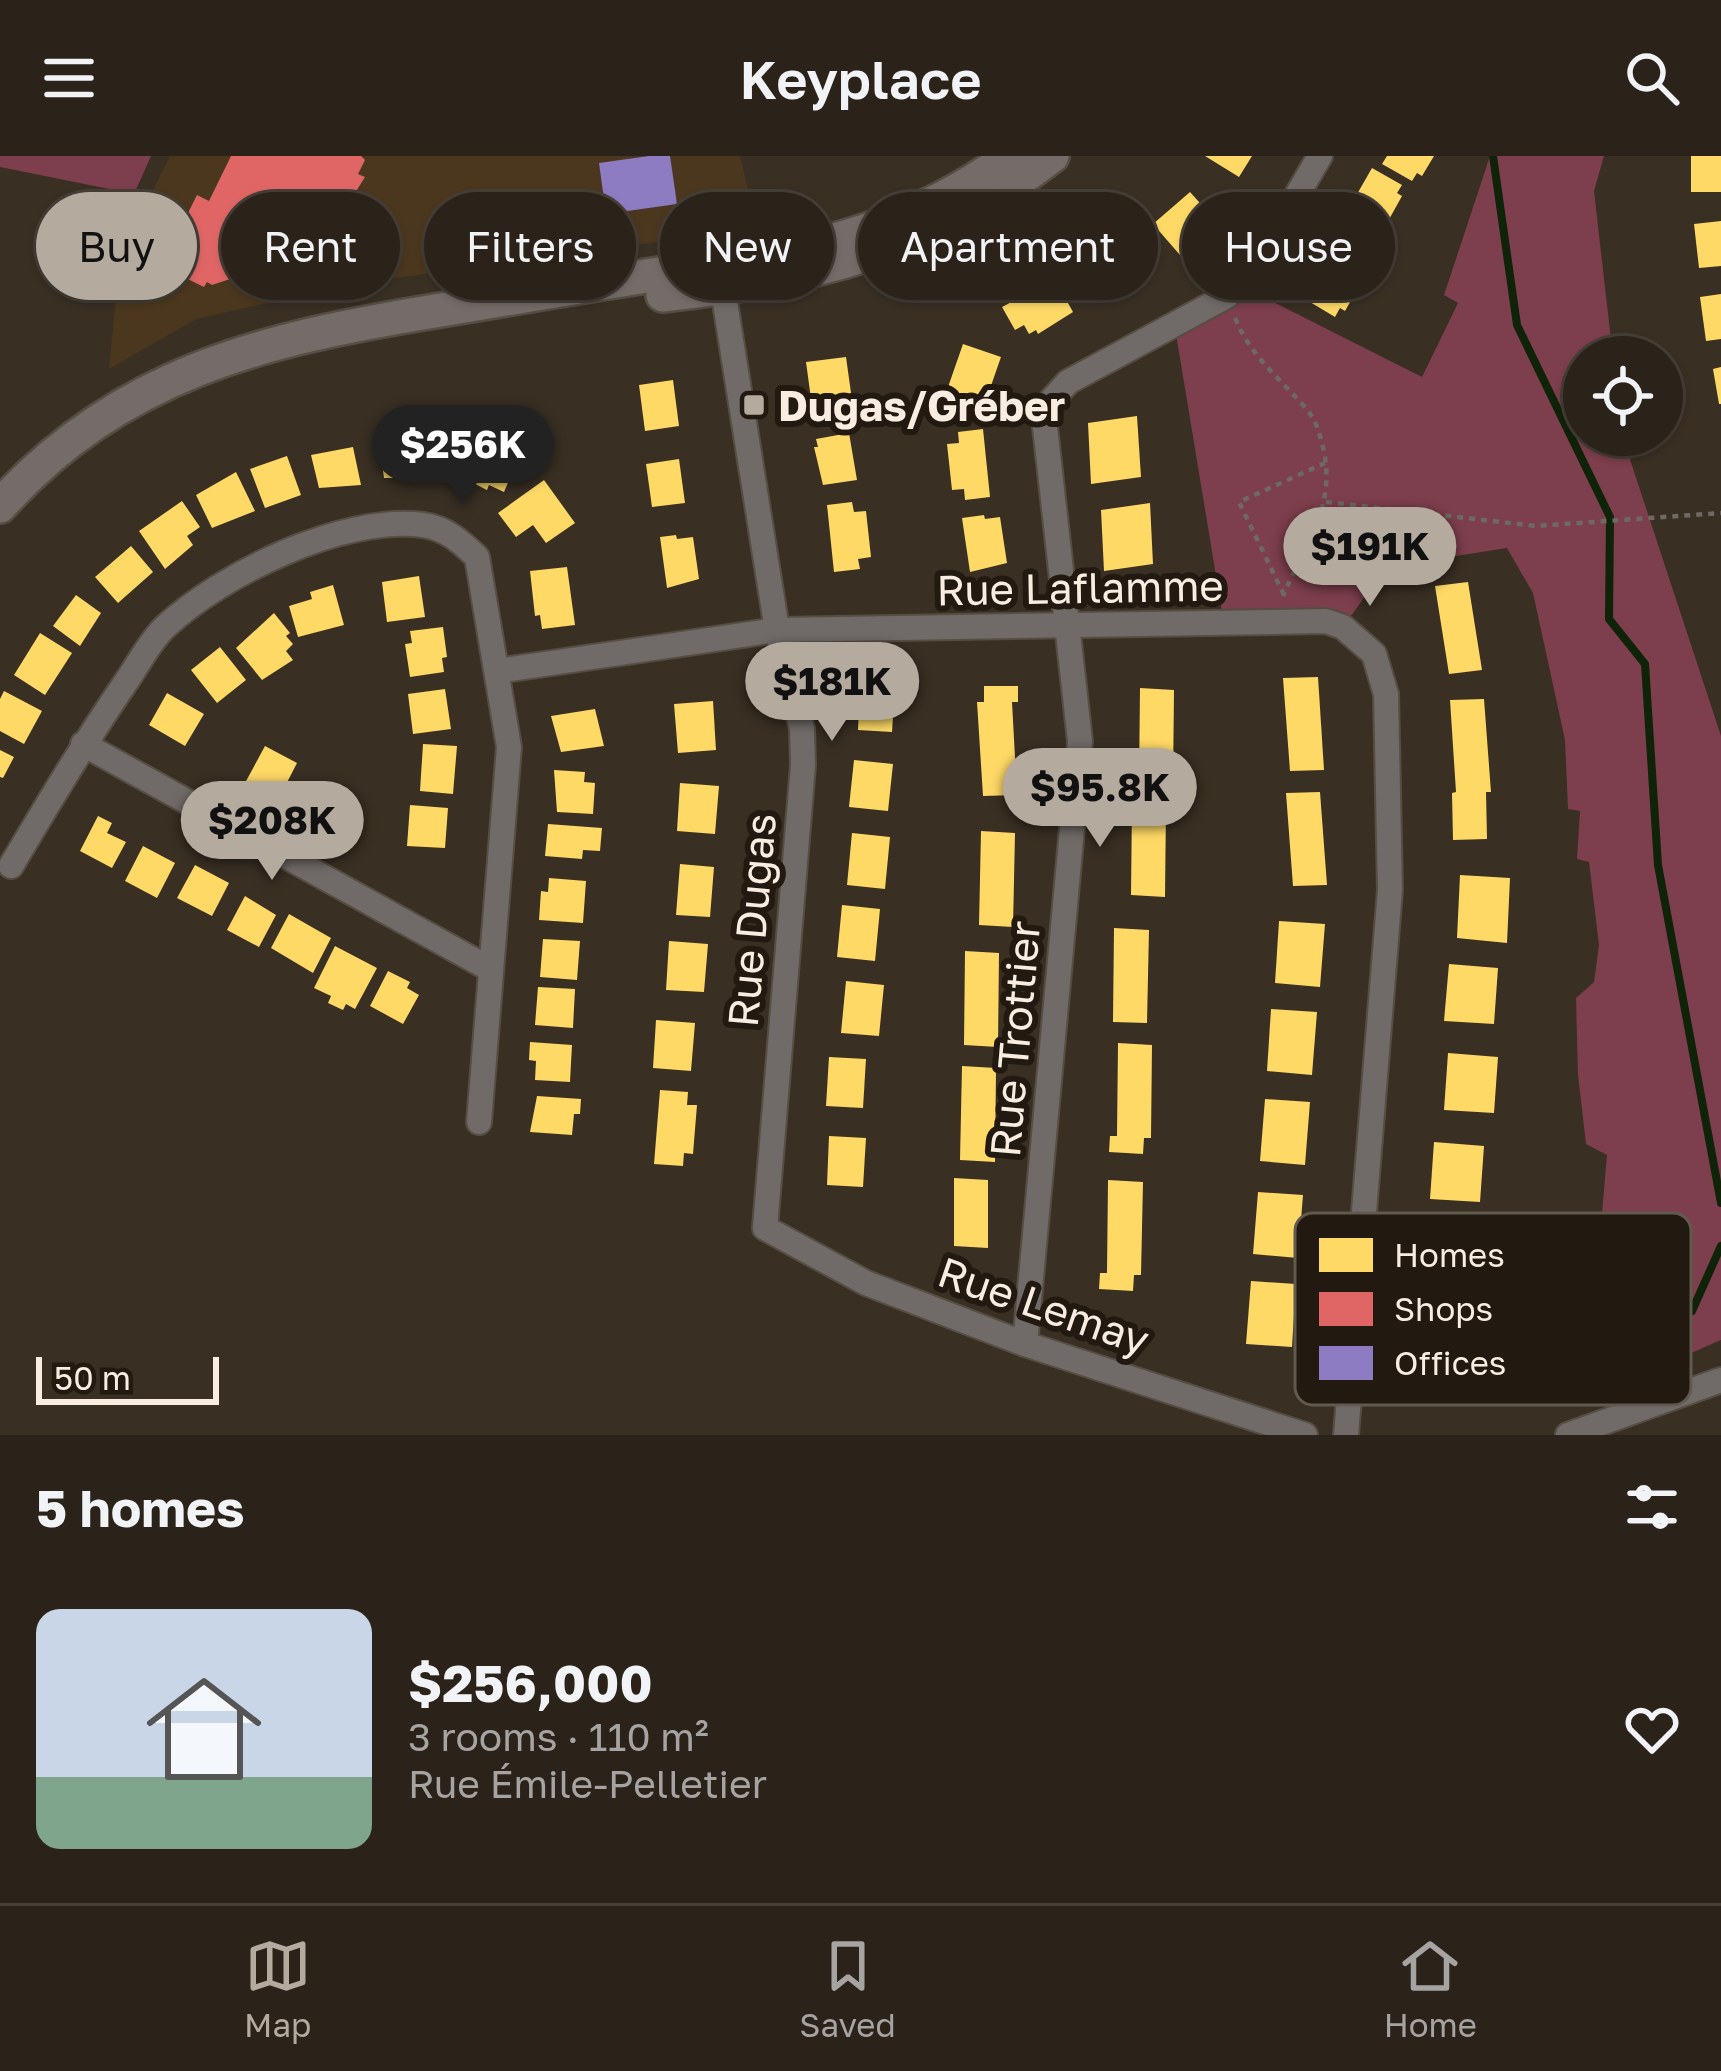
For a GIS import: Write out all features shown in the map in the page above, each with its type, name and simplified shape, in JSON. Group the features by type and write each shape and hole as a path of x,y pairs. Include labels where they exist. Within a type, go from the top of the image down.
{"street":[{"path":"834,242 878,229 962,190 1010,156"},
{"path":"834,265 896,247 993,197 1052,156"},
{"name":"Rue Trottier","path":"1299,192 1320,156"},
{"path":"0,506 64,446 158,385 243,350 351,324 660,285"},
{"name":"Rue Dugas","path":"724,300 777,630 802,729 765,1228"},
{"name":"Rue Trottier","path":"1025,1344 1080,741 1043,435 1048,404 1068,382 1219,300"},
{"path":"11,866 83,744 164,628 227,583 300,547 359,528 424,525 454,535 477,557 509,746 479,1122"},
{"name":"Rue Laflamme","path":"497,671 777,630 1326,621 1343,626 1374,654 1386,694 1390,890 1364,1213"},
{"path":"83,744 490,969"},
{"name":"Rue Lemay","path":"765,1228 844,1274 1025,1344 1305,1435"},
{"path":"1691,1391 1721,1380"},
{"name":"Rue Laflamme","path":"1346,1435 1348,1405"},
{"path":"1568,1435 1651,1405"}],"path":[{"path":"1228,300 1247,346 1313,416 1325,463 1326,502 1284,595 1280,622"},
{"path":"1284,595 1239,502 1325,463"},
{"path":"1326,502 1536,526 1721,513"}],"shaded area":[{"path":"0,156 151,156 135,192 0,167"},
{"path":"170,156 740,156 748,192 660,192 660,241 636,245 636,192 424,192 424,274 400,277 400,192 221,192 221,300 281,300 196,319 109,369 116,300 197,300 197,192 152,192"},
{"path":"1490,156 1604,156 1594,191 1611,336 1563,336 1563,456 1629,456 1721,736 1721,1340 1691,1353 1691,1213 1602,1213 1607,1155 1586,1144 1576,998 1594,982 1599,945 1589,862 1577,859 1580,811 1568,809 1565,740 1533,593 1507,548 1386,567 1343,627 1224,624 1174,322 1211,300 1270,300 1422,377 1458,303 1444,295"}],"building: Homes":[{"path":"1205,156 1252,156 1239,177"},
{"path":"1387,156 1434,156 1422,176 1417,173 1412,181 1382,164"},
{"path":"1691,156 1721,156 1721,192 1691,192"},
{"path":"1372,168 1402,185 1395,209 1395,192 1358,192"},
{"path":"1182,199 1180,255 1158,230 1158,220"},
{"path":"1721,221 1721,266 1699,268 1694,224"},
{"path":"1721,294 1721,339 1706,341 1700,297"},
{"path":"1015,300 1074,300 1068,303 1073,312 1038,334 1036,330 1029,334 1024,325 1015,330 1002,307"},
{"path":"1307,300 1351,300 1335,317"},
{"path":"963,344 1001,357 985,403 947,390"},
{"path":"846,357 852,400 812,406 806,362"},
{"path":"1721,367 1721,404 1719,404 1713,369"},
{"path":"673,380 679,426 645,431 639,385"},
{"path":"1137,416 1141,477 1091,484 1088,423"},
{"path":"983,429 990,497 965,500 964,489 952,490 947,444 959,443 958,432"},
{"path":"465,432 519,457 504,492 489,485 487,490 473,483 472,487 445,473"},
{"path":"849,433 857,480 823,485 816,439"},
{"path":"418,435 423,478 384,478 379,440"},
{"path":"353,447 361,485 319,488 311,455"},
{"path":"287,456 301,495 265,508 250,469"},
{"path":"679,459 685,503 652,507 646,464"},
{"path":"236,472 255,511 212,528 196,495"},
{"path":"544,480 575,523 546,543 533,525 516,537 498,513"},
{"path":"182,501 200,527 187,536 193,545 165,569 139,531"},
{"path":"852,502 854,512 866,511 871,557 858,559 860,569 834,572 827,505"},
{"path":"1150,503 1153,564 1104,571 1101,510"},
{"path":"984,515 985,519 1000,517 1007,563 970,572 962,518"},
{"path":"676,535 677,539 693,537 699,579 667,588 660,537"},
{"path":"131,546 153,572 118,603 95,577"},
{"path":"567,567 575,625 542,629 540,615 535,616 530,571"},
{"path":"419,576 425,617 387,622 382,582"},
{"path":"1468,582 1482,670 1449,674 1435,586"},
{"path":"333,585 344,625 298,637 289,606"},
{"path":"76,595 101,613 80,646 53,626"},
{"path":"274,613 290,633 286,636 293,644 286,651 293,660 262,680 236,648"},
{"path":"443,627 444,672 410,677 405,644 412,643 410,631"},
{"path":"40,633 72,653 45,695 14,675"},
{"path":"220,647 246,680 217,703 191,670"},
{"path":"1318,677 1324,770 1290,771 1283,678"},
{"path":"860,684 895,686 892,732 858,730"},
{"path":"984,686 1018,686 1018,702 1012,702 1017,795 983,796 977,702 984,702"},
{"path":"1140,688 1174,690 1173,784 1139,782"},
{"path":"445,689 451,729 413,734 408,694"},
{"path":"4,691 42,711 24,744 0,731"},
{"path":"167,693 204,714 185,746 149,725"},
{"path":"1484,699 1491,792 1486,792 1487,839 1453,840 1452,793 1456,792 1450,700"},
{"path":"713,701 716,750 678,753 674,704"},
{"path":"595,709 604,746 561,752 551,716"},
{"path":"423,744 457,746 453,794 420,791"},
{"path":"265,746 297,763 278,800 245,783"},
{"path":"0,750 14,757 3,778 0,777"},
{"path":"854,760 893,764 888,811 849,807"},
{"path":"554,770 585,772 584,782 595,783 593,814 557,812"},
{"path":"320,782 353,800 336,832 306,809"},
{"path":"680,783 719,786 715,834 677,831"},
{"path":"1320,792 1327,885 1293,886 1286,793"},
{"path":"1132,802 1166,804 1165,897 1131,895"},
{"path":"410,805 448,808 445,848 407,846"},
{"path":"98,816 112,823 107,833 126,842 112,868 80,851"},
{"path":"548,824 602,828 600,851 583,850 582,859 545,856"},
{"path":"981,831 1015,833 1013,927 979,925"},
{"path":"852,833 890,837 885,889 847,885"},
{"path":"143,846 175,863 157,898 125,881"},
{"path":"680,864 714,867 710,917 676,915"},
{"path":"195,865 229,883 212,916 177,898"},
{"path":"1460,875 1510,878 1507,943 1457,938"},
{"path":"549,878 586,881 583,923 539,920 541,891 548,892"},
{"path":"245,896 276,915 259,947 227,930"},
{"path":"842,905 880,909 875,961 837,957"},
{"path":"289,914 331,938 313,973 271,948"},
{"path":"1279,921 1325,924 1320,987 1275,983"},
{"path":"1114,928 1149,930 1147,1023 1113,1022"},
{"path":"543,939 580,941 577,980 540,977"},
{"path":"669,941 708,944 704,992 666,990"},
{"path":"335,946 377,968 355,1009 328,1003 331,996 314,988"},
{"path":"965,951 999,953 998,1047 964,1045"},
{"path":"1449,964 1498,968 1494,1024 1444,1021"},
{"path":"388,971 410,982 407,988 419,995 403,1024 370,1006"},
{"path":"846,981 884,985 879,1036 841,1033"},
{"path":"538,987 575,989 573,1028 535,1025"},
{"path":"1271,1009 1317,1012 1312,1075 1267,1071"},
{"path":"656,1020 695,1023 691,1071 653,1068"},
{"path":"530,1042 572,1045 570,1082 535,1080"},
{"path":"1118,1043 1152,1045 1151,1138 1144,1138 1143,1154 1109,1152 1110,1136 1117,1136"},
{"path":"1448,1053 1498,1057 1494,1113 1444,1110"},
{"path":"829,1057 866,1059 863,1108 826,1106"},
{"path":"962,1066 996,1068 995,1162 960,1160"},
{"path":"660,1090 688,1092 687,1105 697,1105 693,1154 684,1153 683,1166 654,1164"},
{"path":"537,1096 581,1099 572,1135 530,1132"},
{"path":"1265,1099 1310,1102 1305,1165 1260,1161"},
{"path":"829,1136 866,1138 863,1187 827,1185"},
{"path":"1434,1142 1484,1146 1480,1202 1430,1199"},
{"path":"954,1178 988,1180 988,1248 954,1246"},
{"path":"1108,1180 1143,1182 1141,1275 1134,1275 1133,1291 1099,1289 1100,1273 1107,1273"},
{"path":"1258,1192 1303,1195 1302,1213 1295,1213 1295,1258 1253,1254"},
{"path":"1251,1281 1295,1284 1292,1347 1246,1344"}],"building: Shops":[{"path":"231,156 361,156 365,160 358,174 365,177 356,192 221,192 221,282 207,282 204,287 197,284 197,195 209,201"}],"building: Offices":[{"path":"670,156 675,192 660,192 660,206 636,210 636,192 603,192 599,163"}],"waterway":[{"path":"1493,156 1517,325 1610,517 1609,619 1645,664 1658,865 1721,1203"},
{"path":"1692,1311 1721,1246"}],"place":[{"name":"Dugas/Gréber","path":"754,405"}]}
